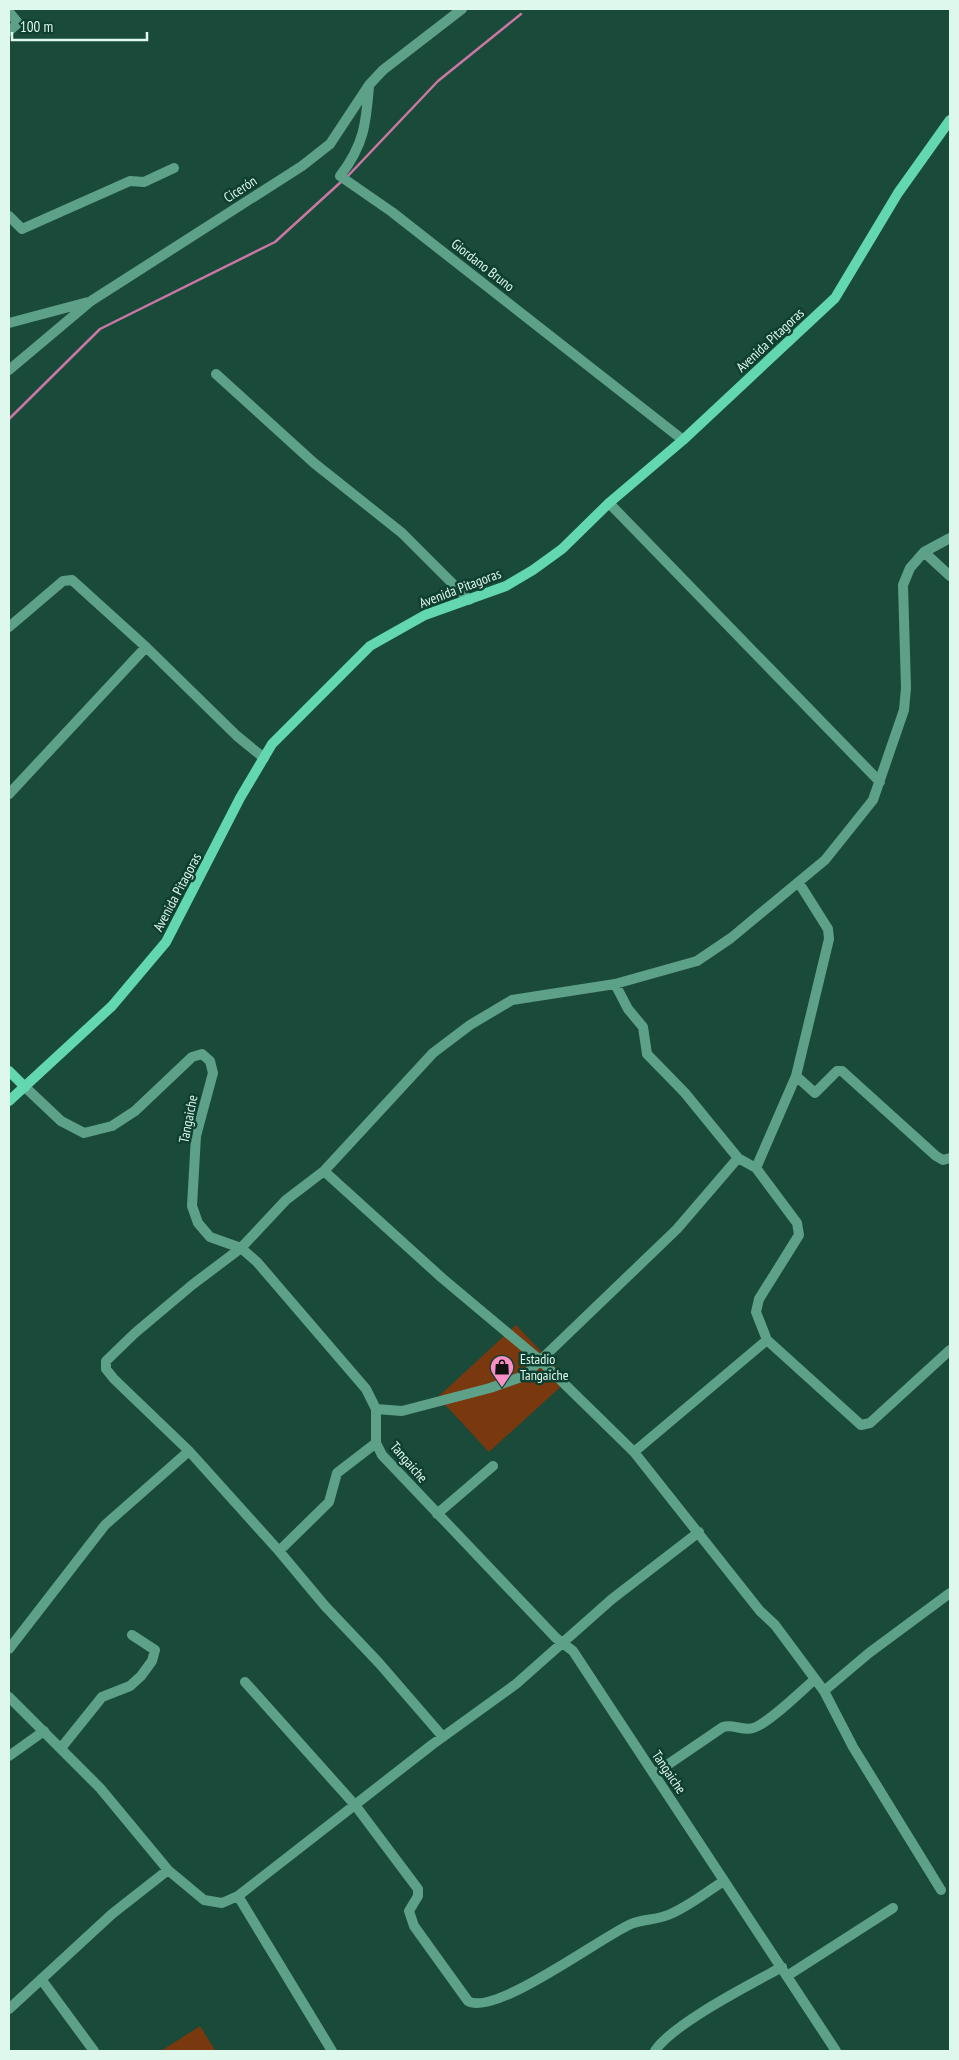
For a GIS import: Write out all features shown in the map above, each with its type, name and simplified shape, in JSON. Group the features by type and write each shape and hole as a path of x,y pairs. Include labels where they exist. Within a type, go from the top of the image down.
{"main road":[{"name":"Avenida Pitagoras","path":"9,1102 112,1006 166,942 240,798 272,744 370,646 425,615 506,586 533,570 562,549 609,503 683,440 835,298 898,193 950,120"},
{"path":"9,1071 25,1087"}],"street":[{"name":"Cicerón","path":"9,370 91,301 302,166 330,144 369,84 401,54 462,9"},
{"path":"9,12 18,23 9,31"},
{"name":"Giordano Bruno","path":"369,84 366,127 362,140 341,177 392,212 516,307 683,440"},
{"path":"9,216 22,229 130,181 144,182 174,168"},
{"path":"9,323 91,301"},
{"path":"216,374 314,463 402,532 469,600"},
{"path":"609,503 880,782"},
{"path":"442,1737 379,1663 325,1606 279,1551 189,1452 114,1379 106,1369 106,1361 135,1333 192,1285 241,1248 286,1200 324,1171 433,1053 470,1025 512,1000 615,984 697,961 731,938 825,860 873,800 904,710 906,688 903,585 910,568 924,552 950,538"},
{"path":"924,552 950,576"},
{"path":"9,627 63,581 72,580 146,647 237,736 264,758"},
{"path":"9,794 146,647"},
{"path":"756,1168 796,1076 829,939 828,929 799,883"},
{"path":"615,984 628,1009 643,1027 647,1054 685,1092 738,1158 756,1168 799,1227 797,1240 757,1304 756,1312 766,1340 861,1425 870,1423 950,1350"},
{"name":"Tangaiche","path":"25,1087 62,1121 84,1133 112,1126 135,1111 192,1057 202,1054 210,1060 213,1073 196,1136 192,1206 198,1224 210,1237 241,1248 257,1262 366,1389 376,1409 376,1443 382,1455 561,1642 573,1651 836,2051"},
{"path":"796,1076 815,1093 837,1071 842,1071 936,1156 943,1160 950,1158"},
{"path":"376,1409 402,1411 490,1388 524,1376 677,1229 738,1158"},
{"path":"324,1171 442,1278 541,1361 634,1452 760,1611 775,1625 824,1691 853,1747 941,1890"},
{"path":"634,1452 766,1340"},
{"path":"279,1551 329,1502 337,1473 376,1443"},
{"path":"9,1649 105,1524 189,1452"},
{"path":"437,1514 493,1466"},
{"path":"9,1696 61,1748 146,1840 168,1870 204,1900 222,1903 238,1896 442,1737 516,1684 561,1642 612,1599 699,1532"},
{"path":"824,1691 869,1653 950,1593"},
{"path":"61,1748 102,1697 130,1686 152,1662 155,1650 132,1635"},
{"path":"654,1774 723,1727 746,1729 759,1726 814,1680"},
{"path":"245,1682 356,1805 418,1888 418,1896 409,1911 414,1926 468,2001 473,2004 486,2003 544,1977 631,1924 671,1914 724,1881"},
{"path":"9,1756 44,1731"},
{"path":"9,2009 112,1914 168,1870"},
{"path":"238,1896 332,2051"},
{"path":"654,2051 664,2040 680,2028 894,1908"},
{"path":"41,1980 94,2051"}],"shaded area":[{"path":"516,1325 568,1380 489,1452 438,1397"},
{"path":"200,2026 215,2050 161,2051"}],"waterway":[{"path":"346,178 438,81 521,14"},
{"path":"9,419 100,329 275,242 342,181"}],"place":[{"name":"Estadio Tangaiche","path":"502,1388"}]}
